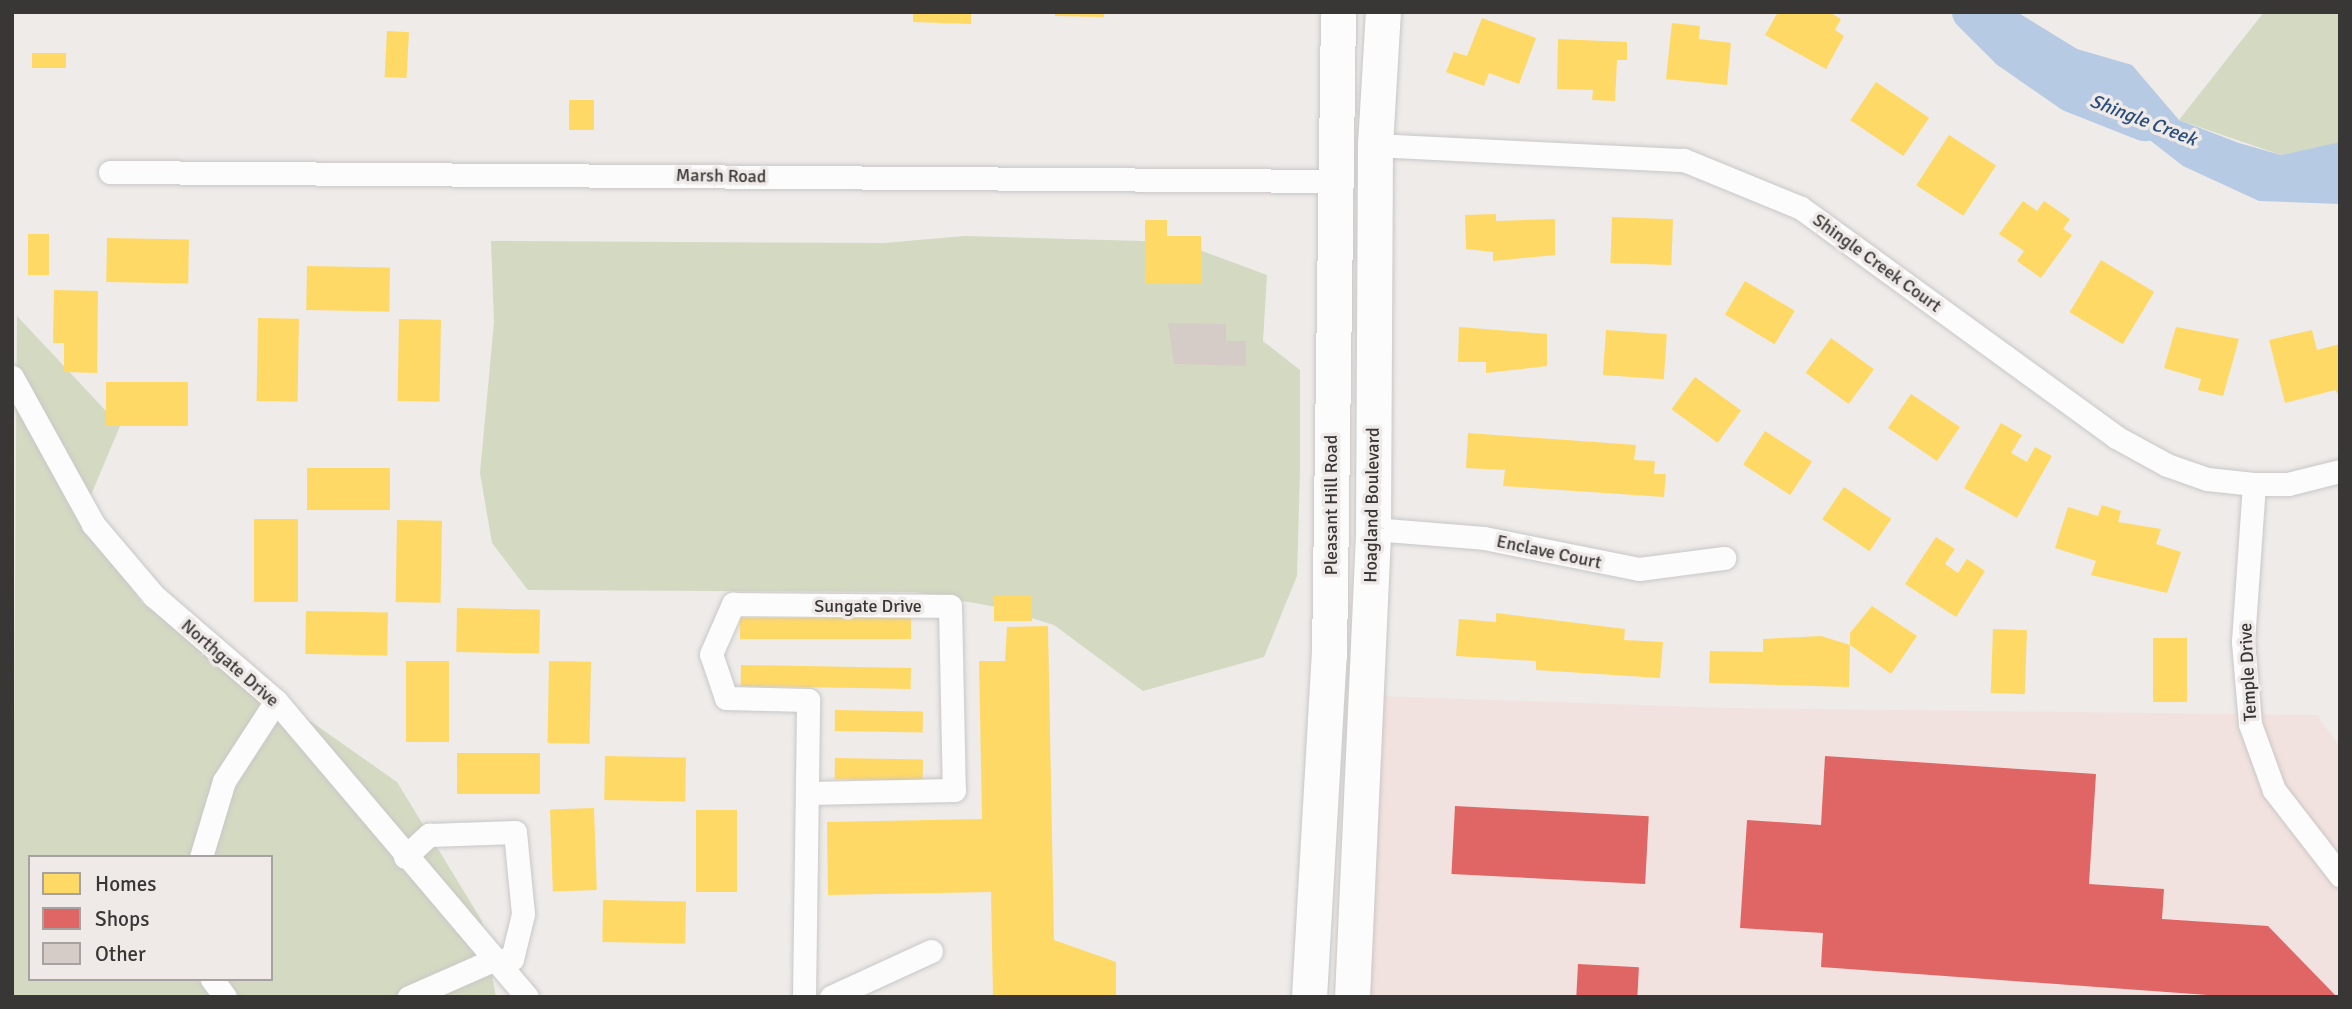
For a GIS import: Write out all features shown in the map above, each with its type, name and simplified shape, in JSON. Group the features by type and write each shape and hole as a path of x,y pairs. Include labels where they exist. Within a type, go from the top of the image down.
{"main road":[{"name":"Pleasant Hill Road","path":"1309,997 1329,655 1331,181 1338,12"},
{"name":"Hoagland Boulevard","path":"1352,997 1373,529 1375,145 1382,12"},
{"path":"1335,68 1350,113 1375,145"},
{"path":"1331,181 1357,221 1374,288"}],"street":[{"name":"Shingle Creek Court","path":"1375,145 1684,160 1801,208 2116,437 2207,479 2288,484 2340,471"},
{"name":"Marsh Road","path":"110,172 1331,181"},
{"name":"Northgate Drive","path":"12,377 93,524 154,596 276,701 491,961 527,997"},
{"name":"Temple Drive","path":"2254,484 2244,642 2250,724 2274,790 2340,875"},
{"name":"Enclave Court","path":"1373,529 1484,538 1639,569 1724,558"},
{"name":"Sungate Drive","path":"804,997 808,700 726,698 711,654 733,604 950,606 954,790 808,793"},
{"path":"202,855 224,781 276,701"},
{"path":"405,857 429,835 515,832 523,915 512,959 491,961 409,997"},
{"path":"831,997 931,951"},
{"path":"213,981 225,997"}],"shaded area":[{"path":"1377,696 1728,708 2317,715 2340,747 2340,997 1363,997"}],"green space":[{"path":"2264,12 2340,12 2338,143 2281,155 2179,120"},
{"path":"965,236 1178,242 1267,275 1263,341 1300,370 1300,470 1297,576 1264,657 1143,691 1054,625 996,607 915,592 528,590 492,543 480,473 494,322 491,241 884,243"},
{"path":"17,316 120,426 83,514 142,603 397,782 482,921 496,997 12,997"}],"water":[{"path":"1957,12 2017,12 2077,49 2132,65 2179,120 2239,143 2281,155 2340,142 2340,204 2259,201 2183,166 2102,103 2033,68"}],"building: Homes":[{"path":"913,12 971,12 971,24 913,22"},
{"path":"1055,12 1104,12 1104,17 1055,16"},
{"path":"1778,12 1829,12 1841,19 1835,30 1844,36 1826,69 1765,35"},
{"path":"1482,18 1536,38 1519,84 1489,73 1484,86 1446,72 1454,52 1467,56"},
{"path":"1672,23 1700,26 1699,39 1731,43 1727,85 1666,79"},
{"path":"387,31 409,32 407,78 385,77"},
{"path":"1558,39 1627,42 1627,60 1617,60 1615,101 1592,100 1593,90 1557,89"},
{"path":"32,53 66,53 66,68 32,68"},
{"path":"1876,82 1929,118 1903,156 1850,120"},
{"path":"569,100 594,100 594,130 569,130"},
{"path":"1949,135 1996,165 1963,216 1916,185"},
{"path":"2023,201 2037,211 2044,201 2070,219 2063,229 2072,235 2041,278 2017,261 2024,251 1999,234"},
{"path":"1496,214 1496,221 1555,219 1555,255 1493,261 1493,252 1466,249 1465,215"},
{"path":"1612,217 1673,219 1671,265 1610,263"},
{"path":"1145,220 1167,220 1167,236 1201,236 1202,283 1145,284"},
{"path":"28,234 49,234 49,275 28,275"},
{"path":"107,238 189,239 188,283 106,282"},
{"path":"2101,260 2154,292 2123,344 2070,312"},
{"path":"307,266 390,267 389,311 306,310"},
{"path":"1745,281 1795,311 1775,344 1725,314"},
{"path":"54,290 98,291 97,373 64,372 64,343 53,343"},
{"path":"258,318 299,319 298,402 257,401"},
{"path":"399,319 441,320 440,402 398,401"},
{"path":"1459,327 1547,334 1547,366 1486,373 1486,362 1458,362"},
{"path":"2176,327 2239,339 2223,396 2198,390 2201,379 2164,368"},
{"path":"1606,330 1667,334 1664,379 1603,375"},
{"path":"2312,330 2317,350 2340,344 2340,397 2335,390 2285,403 2269,340"},
{"path":"1831,338 1874,369 1849,404 1806,373"},
{"path":"1695,377 1741,411 1718,443 1671,409"},
{"path":"106,382 188,382 188,426 106,426"},
{"path":"1911,394 1960,427 1937,461 1888,428"},
{"path":"2001,423 2022,435 2011,453 2027,462 2035,447 2052,456 2017,518 1964,488"},
{"path":"1765,431 1812,461 1790,495 1743,465"},
{"path":"1468,433 1636,445 1634,460 1655,461 1654,474 1666,474 1664,497 1503,486 1505,470 1466,468"},
{"path":"307,468 390,468 390,510 307,510"},
{"path":"1844,487 1891,519 1869,551 1822,519"},
{"path":"2102,505 2121,511 2118,522 2161,529 2156,544 2181,552 2167,593 2091,575 2096,561 2055,548 2068,507 2098,516"},
{"path":"254,519 298,519 298,602 254,602"},
{"path":"397,520 442,521 441,603 396,602"},
{"path":"1936,537 1955,549 1945,564 1958,573 1967,559 1985,571 1956,617 1905,584"},
{"path":"994,596 1032,596 1032,621 994,621"},
{"path":"1872,606 1917,636 1891,674 1850,645 1850,633"},
{"path":"457,608 540,609 539,653 456,652"},
{"path":"306,611 388,612 387,655 305,654"},
{"path":"1496,613 1625,629 1624,640 1663,642 1660,678 1536,670 1536,661 1456,656 1459,619 1496,622"},
{"path":"740,618 911,618 911,639 740,639"},
{"path":"1048,626 1054,940 1116,962 1116,997 993,997 991,892 828,895 827,822 982,819 979,661 1005,661 1007,627"},
{"path":"1993,629 2027,630 2025,694 1991,693"},
{"path":"1821,636 1850,645 1849,687 1709,683 1710,651 1763,652 1763,639"},
{"path":"2153,638 2187,638 2187,702 2153,702"},
{"path":"406,661 449,661 449,742 406,742"},
{"path":"549,661 591,662 590,744 548,743"},
{"path":"741,665 911,668 911,689 741,686"},
{"path":"835,710 923,712 923,733 835,731"},
{"path":"457,753 540,753 540,794 457,794"},
{"path":"605,756 686,757 685,801 604,800"},
{"path":"835,758 923,760 923,781 835,779"},
{"path":"594,808 597,890 553,891 550,810"},
{"path":"696,810 737,810 737,892 696,892"},
{"path":"603,900 686,901 685,943 602,942"}],"building: Shops":[{"path":"1825,756 2096,774 2089,884 2164,889 2162,919 2268,926 2337,997 2235,997 1821,967 1823,933 1740,928 1747,820 1821,825"},
{"path":"1455,806 1649,816 1645,884 1451,874"},
{"path":"1578,964 1639,967 1637,997 1576,997"}],"building: Other":[{"path":"1168,323 1226,324 1226,341 1246,341 1246,366 1174,364"}],"waterway":[{"name":"Shingle Creek","path":"1971,12 2009,50 2071,93 2144,122"}]}
